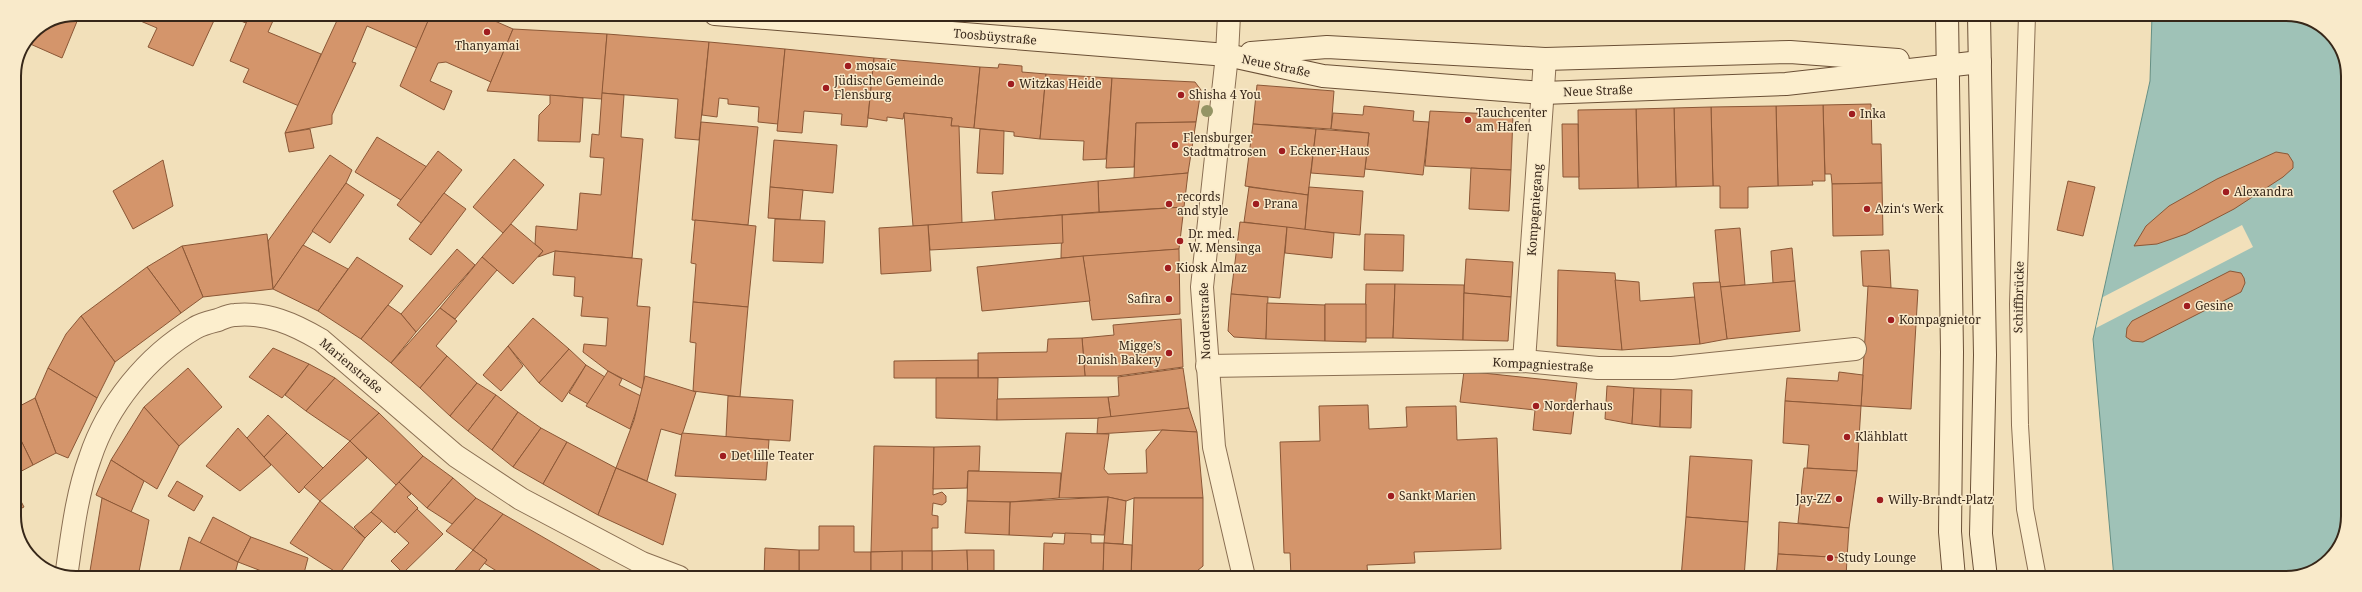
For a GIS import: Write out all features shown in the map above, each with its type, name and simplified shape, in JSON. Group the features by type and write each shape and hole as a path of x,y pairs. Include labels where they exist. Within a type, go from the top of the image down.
{"main road":[{"name":"Toosbüystraße","path":"803,21 1228,55"},
{"name":"Norderstraße","path":"1229,21 1228,55 1202,287 1214,448 1243,571"},
{"path":"1947,21 1952,352 1950,532 1953,571"},
{"path":"1979,21 1985,355 1981,534 1985,571"},
{"name":"Neue Straße","path":"1228,55 1327,47 1545,59 1790,52 1947,64"},
{"name":"Neue Straße","path":"1228,55 1323,76 1543,94 1786,84 1947,64 1980,62"},
{"name":"Kompagniegang","path":"1524,361 1545,59"},
{"name":"Marienstraße","path":"67,570 76,511 90,457 108,417 132,382 164,350 196,327 234,315 267,316 295,325 321,340 456,456 521,499 659,571"},
{"name":"Kompagniestraße","path":"1207,366 1524,361 1598,368 1672,368 1855,349"}],"lane":[{"name":"Schiffbrücke","path":"2027,21 2018,304 2020,410 2025,509 2037,571"}],"water":[{"path":"2152,21 2297,22 2314,28 2334,48 2337,55 2341,72 2341,516 2340,527 2334,544 2314,564 2304,568 2293,571 2113,571 2093,339 2150,81"}],"pier":[{"path":"2242,225 2253,247 2096,328 2103,297"}],"building":[{"path":"77,21 62,58 31,44 45,30 55,25"},
{"path":"140,21 214,21 193,66 148,47 157,28"},
{"path":"247,21 273,21 268,32 321,54 299,106 243,82 249,69 230,61"},
{"path":"337,21 428,21 417,48 367,26 352,62 356,63 332,115 332,124 285,133"},
{"path":"428,21 495,21 513,29 491,82 446,62 438,63 430,81 452,91 444,110 400,86"},
{"path":"513,29 607,34 602,99 487,91"},
{"path":"607,34 709,42 699,140 675,138 678,99 602,93"},
{"path":"709,42 785,49 778,124 758,122 759,107 728,104 728,99 719,98 717,117 702,115"},
{"path":"785,49 874,58 867,127 841,125 842,114 804,111 802,133 777,131"},
{"path":"874,58 980,67 974,128 951,126 952,118 904,113 903,119 887,117 887,121 868,118"},
{"path":"999,64 1022,66 1022,72 1046,74 1040,139 1014,136 1014,132 974,128 980,67 998,68"},
{"path":"1046,74 1112,78 1106,159 1083,160 1084,141 1040,139"},
{"path":"1112,78 1195,82 1201,90 1196,122 1136,123 1134,167 1106,168"},
{"path":"1257,85 1334,91 1331,129 1253,124"},
{"path":"602,93 624,95 621,137 643,139 632,258 555,251 538,257 543,251 535,244 536,226 577,230 580,193 601,195 604,158 590,157 592,134 599,135"},
{"path":"550,95 583,98 580,142 538,141 539,115 550,104"},
{"path":"1871,104 1872,144 1881,144 1882,183 1832,184 1831,174 1825,174 1823,105"},
{"path":"1823,105 1825,181 1812,181 1813,185 1778,186 1776,106"},
{"path":"1364,106 1414,111 1413,121 1429,122 1423,175 1365,169 1369,133 1331,129 1333,113 1363,115"},
{"path":"1776,106 1778,186 1748,187 1748,208 1720,208 1720,186 1713,186 1711,107"},
{"path":"1711,107 1713,186 1676,187 1674,108"},
{"path":"1674,108 1676,187 1638,188 1636,109"},
{"path":"1636,109 1638,188 1579,189 1578,110"},
{"path":"1430,111 1513,115 1511,170 1425,166"},
{"path":"904,113 952,118 951,126 959,126 962,223 913,226"},
{"path":"701,122 758,127 748,225 692,220"},
{"path":"1196,122 1188,173 1134,178 1136,123"},
{"name":"Eckener-Haus","path":"1253,124 1316,129 1308,195 1245,186"},
{"path":"1562,124 1578,124 1579,177 1563,177"},
{"path":"310,129 314,148 289,152 285,133"},
{"path":"980,129 1004,131 1003,174 977,173"},
{"path":"1316,129 1369,133 1364,177 1311,173"},
{"path":"377,137 427,167 401,200 355,172"},
{"path":"774,140 837,145 833,193 770,187"},
{"path":"438,151 462,170 421,223 397,205"},
{"name":"Alexandra","path":"2276,152 2288,154 2293,162 2293,168 2283,177 2234,209 2186,234 2157,244 2134,246 2146,226 2169,206 2217,179"},
{"path":"330,155 352,170 346,183 273,289 268,241"},
{"path":"514,159 544,185 503,233 473,207"},
{"path":"163,160 173,206 133,229 113,191"},
{"path":"1471,168 1511,170 1509,211 1469,209"},
{"path":"1188,173 1184,207 1099,212 1098,181"},
{"path":"1098,181 1099,212 995,220 992,192"},
{"path":"2068,181 2095,187 2083,236 2057,230"},
{"path":"346,183 364,195 330,243 312,231"},
{"path":"1882,183 1883,235 1833,236 1832,184"},
{"path":"770,187 803,190 800,220 768,218"},
{"path":"1249,187 1308,195 1305,230 1244,222"},
{"path":"1309,187 1363,191 1360,235 1305,230"},
{"path":"444,193 466,209 431,255 409,239"},
{"path":"1184,207 1179,249 1061,258 1062,215"},
{"path":"1062,215 1063,243 930,250 928,225"},
{"path":"775,219 825,221 823,263 773,261"},
{"path":"695,220 756,226 748,307 693,302 696,264 691,263"},
{"path":"1240,222 1287,227 1280,298 1231,294"},
{"path":"511,224 543,251 513,284 482,257"},
{"path":"928,225 931,271 881,274 879,228"},
{"path":"1287,227 1334,233 1332,258 1285,253"},
{"path":"1740,228 1745,285 1720,287 1715,230"},
{"path":"267,234 273,289 203,297 182,246"},
{"path":"1365,234 1404,235 1403,271 1364,270"},
{"path":"303,245 348,269 318,311 273,289"},
{"path":"182,246 203,297 181,313 147,267"},
{"path":"1792,248 1795,281 1773,283 1771,251"},
{"path":"457,249 475,265 416,332 401,314"},
{"path":"1179,249 1180,314 1092,320 1083,256"},
{"path":"1889,250 1891,288 1863,286 1861,251"},
{"path":"555,251 642,259 637,306 650,307 643,389 608,371 583,352 584,344 606,346 608,318 581,316 583,297 574,296 575,277 553,275"},
{"path":"1083,256 1090,301 982,311 977,267"},
{"path":"357,257 403,286 361,339 318,311"},
{"path":"482,257 497,270 455,319 440,308"},
{"path":"1466,259 1513,262 1511,297 1464,293"},
{"path":"147,267 181,313 115,362 81,316"},
{"path":"1558,270 1615,273 1622,350 1557,346"},
{"name":"Gesine","path":"2230,271 2241,273 2244,278 2245,283 2241,292 2143,342 2132,341 2126,337 2127,328 2132,321"},
{"path":"1615,280 1639,282 1640,301 1695,297 1700,344 1622,350"},
{"path":"1795,281 1800,331 1727,339 1720,287"},
{"path":"1720,282 1727,339 1700,344 1693,283"},
{"path":"1366,284 1395,284 1393,338 1365,338"},
{"path":"1395,284 1464,285 1463,340 1393,338"},
{"name":"Kompagnietor","path":"1868,286 1918,290 1911,409 1861,406"},
{"path":"1464,293 1511,297 1508,341 1463,340"},
{"path":"1231,294 1268,297 1266,339 1234,337 1228,331"},
{"path":"693,302 748,307 740,397 693,391 696,343 690,342"},
{"path":"1267,303 1325,305 1325,341 1266,339"},
{"path":"1325,304 1366,304 1366,342 1325,341"},
{"path":"388,305 401,314 416,332 391,363 361,339"},
{"path":"440,308 457,321 436,346 447,356 420,388 391,363"},
{"path":"81,316 115,362 97,398 48,368 66,334"},
{"path":"533,318 569,349 539,383 508,346"},
{"path":"1181,319 1183,367 1117,376 1085,376 1082,338 1114,335 1113,325"},
{"path":"1082,338 1085,376 978,378 978,353 1047,352 1048,339"},
{"path":"508,346 523,366 501,391 483,375"},
{"path":"273,348 309,364 282,398 249,377"},
{"path":"569,349 586,365 562,402 539,383"},
{"path":"447,356 477,383 450,416 420,388"},
{"path":"978,360 978,378 894,378 894,361"},
{"path":"309,364 335,378 306,411 285,395"},
{"path":"586,365 605,377 588,404 569,393"},
{"path":"48,368 97,398 68,458 56,453 35,398"},
{"path":"188,368 222,407 179,446 144,407"},
{"path":"1183,368 1189,408 1111,418 1108,397 1119,396 1118,377"},
{"path":"608,371 622,379 619,385 641,396 630,429 586,406"},
{"name":"Norderhaus","path":"1464,371 1577,383 1571,434 1533,430 1535,410 1460,402"},
{"path":"1839,372 1863,375 1861,406 1785,401 1787,378 1838,381"},
{"path":"645,376 696,392 682,435 661,429 647,481 616,468 634,420"},
{"path":"335,378 379,413 350,441 306,411"},
{"path":"936,378 998,378 997,420 936,418"},
{"path":"477,383 496,395 468,431 450,416"},
{"path":"1607,386 1634,388 1632,424 1605,419"},
{"path":"1634,388 1661,389 1660,427 1632,424"},
{"path":"1661,389 1692,390 1691,428 1660,427"},
{"path":"496,395 518,412 492,450 468,431"},
{"path":"728,396 793,400 790,441 726,437"},
{"path":"1108,397 1111,418 997,420 997,399"},
{"path":"35,398 56,453 33,465 21,440 21,405"},
{"path":"1785,401 1861,406 1857,471 1807,468 1809,445 1783,443"},
{"name":"Sankt Marien","path":"1368,405 1369,429 1407,427 1406,407 1456,406 1457,440 1497,438 1501,549 1414,552 1415,563 1367,565 1368,571 1291,571 1290,553 1284,553 1280,442 1320,441 1319,406"},
{"path":"144,407 179,446 157,489 111,460"},
{"path":"1189,408 1197,432 1162,430 1097,434 1098,418"},
{"path":"518,412 541,428 513,467 492,450"},
{"path":"379,413 423,456 396,485 350,441"},
{"path":"268,415 287,433 264,457 247,438"},
{"path":"238,428 271,465 240,491 206,466"},
{"path":"541,428 567,442 543,484 513,467"},
{"path":"1162,430 1197,432 1203,498 1134,498 1126,501 1108,497 1059,498 1066,433 1109,434 1104,469 1108,474 1147,473 1146,450"},
{"path":"287,433 323,468 299,493 264,457"},
{"path":"682,433 769,440 766,480 675,476"},
{"path":"21,440 33,465 21,471"},
{"path":"350,441 367,458 320,501 304,487"},
{"path":"567,442 616,468 598,515 543,484"},
{"path":"874,446 934,447 933,495 942,492 946,496 946,502 942,505 933,503 932,515 938,516 938,528 932,528 932,551 871,552"},
{"path":"980,446 979,471 968,471 967,488 933,489 934,447"},
{"path":"423,456 453,478 427,508 399,482"},
{"path":"1690,456 1752,460 1748,522 1686,517"},
{"path":"111,460 144,481 131,512 96,495"},
{"path":"616,468 676,494 663,545 598,515"},
{"path":"1804,468 1857,471 1849,528 1798,523"},
{"path":"968,471 1061,473 1059,498 1010,502 967,501"},
{"path":"453,478 476,498 452,524 427,508"},
{"path":"177,481 203,496 194,511 168,496"},
{"path":"399,482 411,494 407,497 418,508 395,533 371,512"},
{"path":"1108,497 1126,501 1123,544 1104,543"},
{"path":"1108,497 1104,535 1053,533 1052,537 1009,535 1010,502"},
{"path":"102,498 149,520 139,571 90,571"},
{"path":"476,498 503,514 473,550 446,531"},
{"path":"1134,498 1203,498 1203,566 1197,571 1131,571"},
{"path":"21,501 24,507 21,508"},
{"path":"320,501 365,538 341,571 334,571 290,543"},
{"path":"967,501 1010,502 1009,535 965,533"},
{"path":"417,509 443,534 405,571 401,571 391,561 409,543 396,531"},
{"path":"371,512 382,521 365,538 354,527"},
{"path":"503,514 602,571 497,571 484,563 487,560 473,550"},
{"path":"213,517 251,537 238,562 200,543"},
{"path":"1686,517 1748,522 1744,571 1682,571"},
{"path":"1779,522 1849,528 1847,558 1778,554"},
{"path":"819,526 854,526 854,552 871,552 871,571 799,571 799,550 819,550"},
{"path":"1065,533 1091,534 1091,543 1104,543 1103,571 1043,571 1044,543 1064,544"},
{"path":"189,537 238,562 236,571 180,571"},
{"path":"251,537 308,558 305,571 261,571 238,562"},
{"path":"1104,543 1132,545 1131,571 1103,571"},
{"path":"765,548 799,550 799,571 764,571"},
{"path":"473,550 487,560 479,570 480,571 454,571"},
{"path":"967,550 968,571 932,571 932,551"},
{"path":"967,550 994,550 994,571 968,571"},
{"path":"902,551 932,551 932,571 902,571"},
{"path":"902,551 902,571 871,571 871,552"},
{"path":"1778,554 1847,558 1846,571 1777,571"}],"place":[{"name":"Thanyamai","path":"487,32"},
{"name":"mosaic","path":"848,66"},
{"name":"Witzkas Heide","path":"1011,84"},
{"name":"Jüdische Gemeinde Flensburg","path":"826,88"},
{"name":"Shisha 4 You","path":"1181,95"},
{"name":"Inka","path":"1852,114"},
{"name":"Tauchcenter am Hafen","path":"1468,120"},
{"name":"Flensburger Stadtmatrosen","path":"1175,145"},
{"name":"Eckener-Haus","path":"1282,151"},
{"name":"Alexandra","path":"2226,192"},
{"name":"records and style","path":"1169,204"},
{"name":"Prana","path":"1256,204"},
{"name":"Azin‘s Werk","path":"1867,209"},
{"name":"Dr. med. W. Mensinga","path":"1180,241"},
{"name":"Kiosk Almaz","path":"1168,268"},
{"name":"Safira","path":"1169,299"},
{"name":"Gesine","path":"2187,306"},
{"name":"Kompagnietor","path":"1891,320"},
{"name":"Migge’s Danish Bakery","path":"1169,353"},
{"name":"Norderhaus","path":"1536,406"},
{"name":"Klähblatt","path":"1847,437"},
{"name":"Det lille Teater","path":"723,456"},
{"name":"Sankt Marien","path":"1391,496"},
{"name":"Jay-ZZ","path":"1839,499"},
{"name":"Willy-Brandt-Platz","path":"1880,500"},
{"name":"Study Lounge","path":"1830,558"}]}
